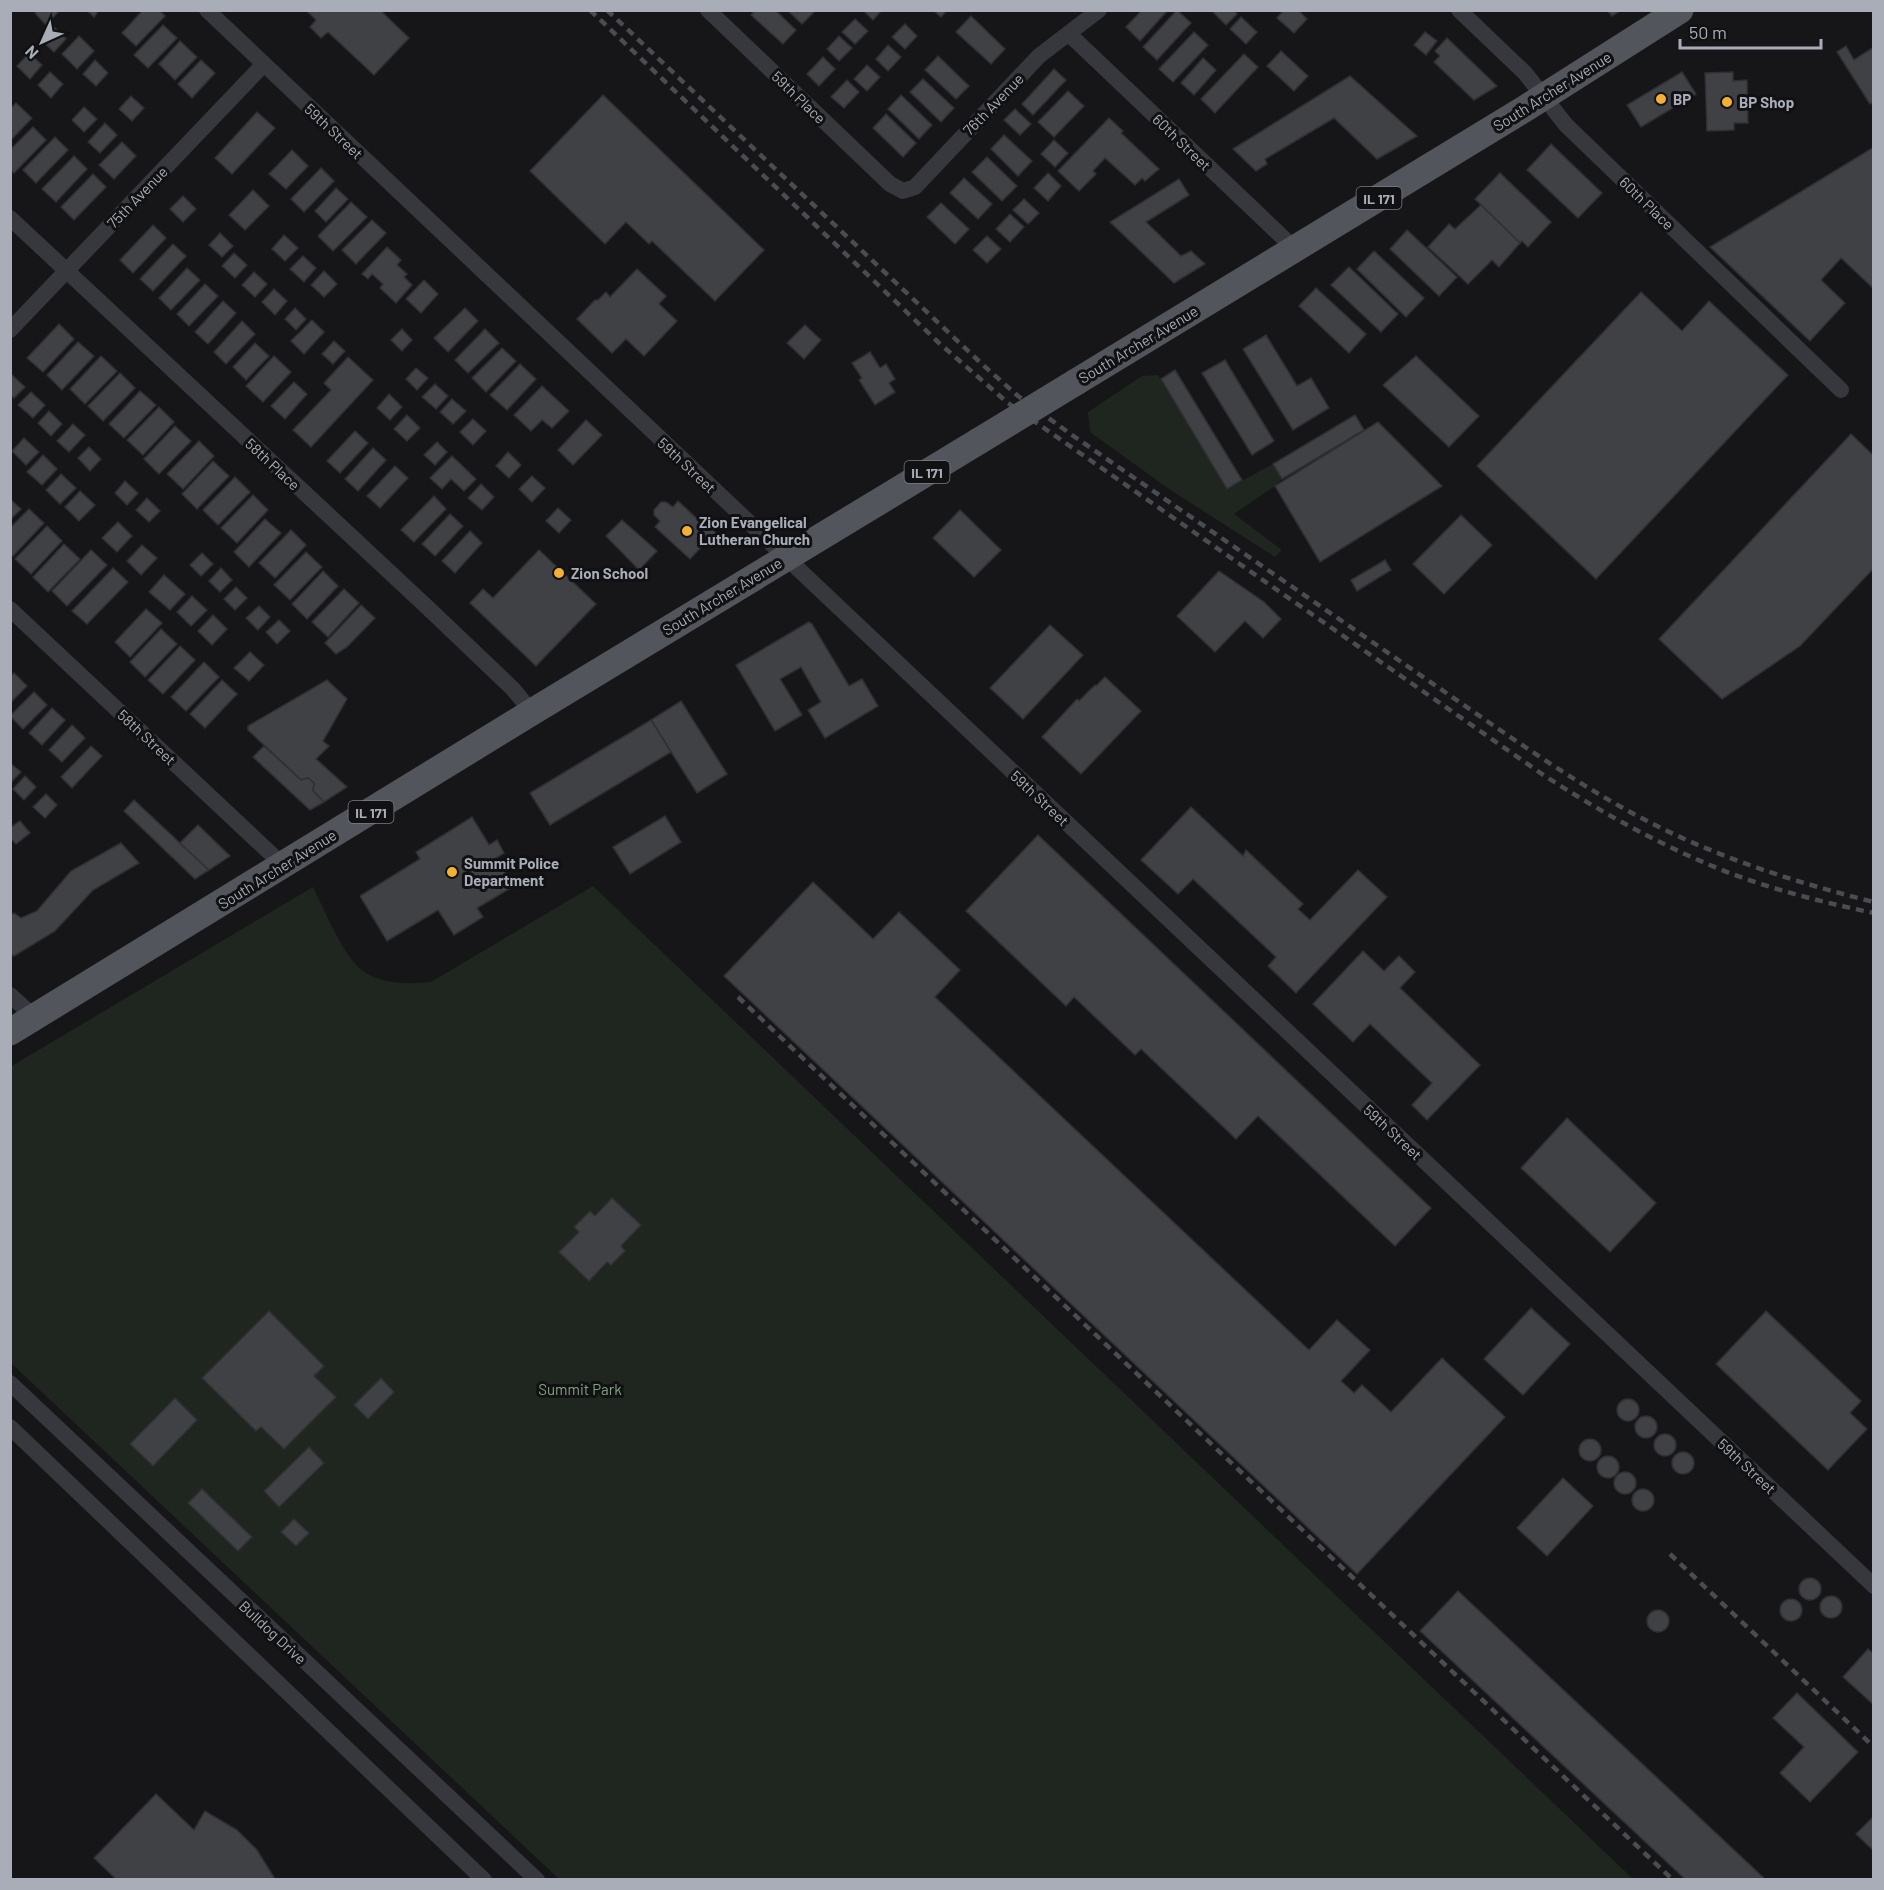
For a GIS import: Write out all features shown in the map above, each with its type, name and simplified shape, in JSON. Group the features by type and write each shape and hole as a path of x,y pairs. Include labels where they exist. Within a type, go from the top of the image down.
{"main road":[{"name":"South Archer Avenue","path":"10,1032 1543,98 1680,10"}],"street":[{"name":"59th Street","path":"207,10 1874,1586"},
{"name":"76th Avenue","path":"890,184 903,191 915,187 1039,56 1099,10"},
{"name":"60th Place","path":"1459,10 1524,74 1566,125 1841,390"},
{"name":"59th Place","path":"708,11 890,184"},
{"name":"60th Street","path":"1069,34 1295,249"},
{"name":"75th Avenue","path":"10,330 264,64"},
{"name":"58th Place","path":"10,218 427,607 513,689 532,712"},
{"name":"58th Street","path":"10,609 284,866"},
{"path":"10,995 34,1017"},
{"name":"Bulldog Drive","path":"10,1383 537,1880"},
{"path":"10,1427 484,1880"}],"green space":[{"path":"1158,375 1227,489 1273,464 1282,479 1234,514 1282,550 1275,557 1169,489 1090,432 1088,412 1142,376"},
{"name":"Summit Park","path":"593,886 1633,1879 559,1879 11,1363 10,1067 313,887 335,932 356,965 379,979 396,983 413,983 431,982"}],"building":[{"path":"37,10 60,10 46,25 35,13"},
{"path":"87,10 99,10 94,17"},
{"path":"143,10 159,10 165,16 136,46 122,33"},
{"path":"306,10 380,10 409,38 374,75 328,32 321,38 310,27 316,20"},
{"path":"755,10 775,10 796,30 783,44 751,15"},
{"path":"787,10 815,10 815,11 802,24"},
{"path":"863,10 882,10 873,20"},
{"path":"933,10 947,10 941,17"},
{"path":"1142,10 1168,10 1140,41 1126,27"},
{"path":"1177,10 1191,23 1157,60 1143,47"},
{"path":"1211,10 1234,10 1237,14 1226,25"},
{"path":"1284,10 1298,10 1307,19 1294,33 1277,18"},
{"path":"1607,10 1621,10 1612,16"},
{"path":"971,16 1005,49 991,64 956,32"},
{"path":"1241,17 1257,32 1246,44 1230,29"},
{"path":"855,19 868,31 855,44 842,32"},
{"path":"905,24 917,36 905,49 892,37"},
{"path":"163,25 177,38 148,68 134,55"},
{"path":"54,27 66,39 54,52 41,40"},
{"path":"1194,32 1208,45 1173,82 1159,69"},
{"path":"1425,32 1437,41 1426,55 1414,45"},
{"path":"79,36 94,51 77,69 62,54"},
{"path":"839,36 852,48 839,61 827,49"},
{"path":"1447,38 1497,86 1474,100 1434,62 1440,56 1435,51"},
{"path":"180,41 197,57 175,80 159,64"},
{"path":"888,45 901,57 888,71 876,59"},
{"path":"1846,46 1854,60 1874,47 1874,102 1870,104 1837,52"},
{"path":"1281,51 1308,76 1294,91 1267,66"},
{"path":"29,53 42,65 30,79 17,66"},
{"path":"1244,54 1258,67 1215,113 1201,99"},
{"path":"938,56 969,86 956,99 925,70"},
{"path":"823,57 835,69 819,86 807,74"},
{"path":"1203,58 1216,70 1194,95 1181,83"},
{"path":"95,60 108,73 96,86 83,74"},
{"path":"201,60 215,73 192,98 178,84"},
{"path":"867,65 880,77 867,91 854,79"},
{"path":"1054,69 1066,80 1033,115 1022,104"},
{"path":"50,72 63,84 51,98 38,85"},
{"name":"BP","path":"1682,72 1696,94 1641,127 1627,105"},
{"name":"BP Shop","path":"1733,72 1733,81 1747,80 1748,123 1734,123 1734,130 1707,131 1705,73"},
{"path":"1350,76 1417,136 1377,159 1334,118 1265,159 1267,164 1256,171 1233,149"},
{"path":"923,79 954,108 941,122 910,92"},
{"path":"847,80 859,92 844,108 831,97"},
{"path":"1068,91 1084,106 1054,137 1038,122"},
{"path":"603,95 764,250 715,301 652,241 649,244 626,222 605,244 530,171"},
{"path":"901,95 932,125 919,139 888,109"},
{"path":"131,96 144,108 132,121 119,109"},
{"path":"16,103 32,118 10,141 10,109"},
{"path":"84,107 97,119 84,132 72,120"},
{"path":"1015,109 1031,124 1020,135 1004,120"},
{"path":"257,112 275,128 232,174 215,158"},
{"path":"886,114 916,143 903,157 873,128"},
{"path":"1109,118 1123,131 1121,133 1159,169 1145,181 1142,178 1135,185 1105,158 1093,171 1096,174 1079,191 1058,171"},
{"path":"105,123 117,135 100,153 88,142"},
{"path":"33,127 46,140 14,173 10,169 10,150"},
{"path":"1004,135 1032,161 1018,176 991,149"},
{"path":"55,137 68,150 36,183 23,170"},
{"path":"1054,140 1068,153 1055,167 1041,154"},
{"path":"122,142 136,156 114,179 99,165"},
{"path":"1551,144 1602,193 1578,218 1527,170"},
{"path":"1874,147 1874,289 1841,258 1821,280 1845,303 1810,341 1710,247"},
{"path":"292,150 308,166 286,189 269,174"},
{"path":"74,156 87,169 56,202 42,189"},
{"path":"987,157 1017,186 1002,201 972,172"},
{"path":"321,168 334,181 304,212 291,199"},
{"path":"1048,173 1061,186 1048,201 1034,188"},
{"path":"1500,173 1551,222 1528,247 1522,241 1520,243 1475,199"},
{"path":"93,174 106,187 74,220 61,207"},
{"path":"964,178 992,204 978,219 950,193"},
{"path":"1179,179 1189,195 1146,222 1181,256 1191,251 1205,264 1174,283 1110,222"},
{"path":"336,188 348,199 326,222 315,211"},
{"path":"253,190 269,206 245,230 229,215"},
{"path":"183,196 196,209 183,222 170,209"},
{"path":"1024,199 1039,213 1028,224 1013,210"},
{"path":"351,202 367,217 333,251 318,236"},
{"path":"941,203 969,229 955,244 927,217"},
{"path":"1481,205 1520,243 1499,267 1492,260 1468,284 1428,247 1449,224 1455,229"},
{"path":"1010,214 1024,227 1010,242 996,229"},
{"path":"372,220 386,233 356,264 342,250"},
{"path":"153,225 166,238 133,273 120,260"},
{"path":"1407,230 1457,277 1439,296 1390,249"},
{"path":"220,233 233,246 222,257 209,245"},
{"path":"284,235 298,248 285,261 272,249"},
{"path":"987,236 1001,249 987,263 973,250"},
{"path":"173,244 186,256 153,291 140,279"},
{"path":"387,247 401,260 397,265 407,274 404,277 412,285 396,303 380,288 383,284 372,274 368,279 362,274"},
{"path":"1374,251 1424,298 1406,317 1357,269"},
{"path":"234,253 247,265 235,278 222,266"},
{"path":"303,256 316,268 304,282 290,269"},
{"path":"1349,267 1398,314 1381,332 1331,285"},
{"path":"187,268 200,280 171,310 159,298"},
{"path":"637,269 666,296 659,304 677,321 644,356 626,339 612,353 577,319 606,292 610,297"},
{"path":"324,271 337,284 324,297 311,285"},
{"path":"254,272 267,284 255,297 242,285"},
{"path":"424,280 438,294 421,313 406,299"},
{"path":"205,284 218,296 189,326 177,314"},
{"path":"1316,288 1366,334 1349,353 1299,306"},
{"path":"274,289 287,301 275,315 262,302"},
{"path":"1641,292 1682,331 1709,301 1788,375 1596,579 1477,466"},
{"path":"223,301 236,313 208,344 195,332"},
{"path":"295,308 306,319 296,330 285,319"},
{"path":"465,308 478,321 448,352 434,338"},
{"path":"312,320 324,332 304,354 291,341"},
{"path":"242,321 255,334 226,364 214,352"},
{"path":"59,324 74,339 43,372 27,358"},
{"path":"805,325 821,340 804,359 787,343"},
{"path":"402,329 412,340 402,351 391,340"},
{"path":"485,329 499,343 468,373 455,360"},
{"path":"1266,335 1297,386 1311,378 1329,408 1293,430 1243,349"},
{"path":"334,341 345,351 333,364 322,354"},
{"path":"78,342 94,356 62,390 47,375"},
{"path":"255,343 269,356 246,380 233,367"},
{"path":"502,348 516,361 486,392 472,378"},
{"path":"870,352 880,368 886,364 895,379 889,383 895,392 875,405 859,380 862,378 852,363"},
{"path":"101,356 117,371 85,404 70,389"},
{"path":"274,356 291,372 263,402 246,386"},
{"path":"1416,356 1479,416 1449,447 1383,385"},
{"path":"348,357 373,380 311,447 293,430 331,390 324,383"},
{"path":"1225,360 1274,441 1252,455 1202,373"},
{"path":"520,364 536,379 507,410 490,395"},
{"path":"416,368 428,378 417,390 406,379"},
{"path":"1175,370 1242,480 1227,489 1161,379"},
{"path":"120,373 135,388 103,421 88,406"},
{"path":"12,375 25,387 14,398 10,395 10,376"},
{"path":"294,382 307,394 285,419 271,406"},
{"path":"435,384 448,396 436,409 422,397"},
{"path":"542,386 569,411 552,428 542,420 531,431 514,415"},
{"path":"140,391 156,405 124,438 109,424"},
{"path":"31,392 45,405 33,418 18,405"},
{"path":"389,394 402,407 390,420 377,408"},
{"path":"452,399 466,411 453,424 440,412"},
{"path":"159,407 174,422 143,455 127,440"},
{"path":"49,411 62,424 51,436 38,423"},
{"path":"407,415 420,428 407,441 394,429"},
{"path":"1355,415 1364,430 1282,479 1273,464"},
{"path":"473,419 486,431 473,445 460,432"},
{"path":"586,420 602,435 573,465 558,450"},
{"path":"1378,422 1442,486 1320,562 1275,486"},
{"path":"73,424 85,435 69,452 57,441"},
{"path":"175,426 191,441 159,474 144,459"},
{"path":"355,431 368,443 340,473 327,461"},
{"path":"1851,434 1874,456 1874,568 1800,646 1722,699 1659,639"},
{"path":"24,438 39,452 26,465 12,451"},
{"path":"199,441 214,456 183,489 167,474"},
{"path":"437,442 447,452 435,465 424,455"},
{"path":"89,447 101,459 90,471 78,458"},
{"path":"373,448 386,460 358,491 345,479"},
{"path":"508,452 521,465 509,478 496,466"},
{"path":"43,455 57,469 42,485 27,472"},
{"path":"452,456 476,479 464,491 451,479 442,489 430,478"},
{"path":"213,461 229,476 197,509 182,494"},
{"path":"395,466 408,478 380,508 367,496"},
{"path":"61,474 76,488 60,504 46,490"},
{"path":"532,476 545,488 532,502 519,489"},
{"path":"235,477 250,492 218,525 203,510"},
{"path":"125,481 138,493 127,505 115,493"},
{"path":"481,484 494,497 482,510 468,498"},
{"path":"80,491 95,505 79,521 65,507"},
{"path":"253,495 268,510 237,543 221,528"},
{"path":"434,496 446,509 414,542 401,530"},
{"path":"147,498 160,511 149,522 136,510"},
{"path":"10,499 21,509 10,520"},
{"name":"Zion Evangelical Lutheran Church","path":"678,501 718,535 710,543 707,541 690,559 655,527 660,521 654,515 654,510 661,502 666,502 673,507"},
{"path":"558,508 571,520 559,533 546,521"},
{"path":"29,509 44,523 13,556 10,554 10,528"},
{"path":"960,510 1001,550 974,577 933,538"},
{"path":"450,514 463,526 435,556 422,544"},
{"path":"1461,515 1492,545 1444,594 1413,564"},
{"path":"265,519 281,533 249,567 234,552"},
{"path":"622,520 657,551 639,570 606,536"},
{"path":"118,522 132,536 117,552 102,538"},
{"path":"47,526 62,541 31,574 15,559"},
{"path":"291,530 306,545 275,578 259,563"},
{"path":"470,531 482,543 455,573 442,561"},
{"path":"64,544 80,559 48,592 33,577"},
{"path":"142,545 157,558 141,575 127,561"},
{"path":"91,550 107,565 67,606 52,591"},
{"path":"539,550 596,604 536,666 470,603 483,589 493,598"},
{"path":"306,552 322,567 290,600 274,585"},
{"path":"202,553 213,564 201,576 190,565"},
{"path":"1385,560 1391,570 1357,591 1351,580"},
{"path":"113,568 128,582 87,624 72,611"},
{"path":"221,568 232,580 220,592 209,581"},
{"path":"323,571 338,586 307,619 292,604"},
{"path":"1219,571 1264,602 1281,619 1263,638 1245,621 1215,652 1177,616"},
{"path":"164,575 185,594 170,610 149,592"},
{"path":"236,587 247,598 235,610 224,599"},
{"path":"344,589 359,603 328,637 312,622"},
{"path":"192,596 207,610 191,626 177,612"},
{"path":"361,605 375,618 347,647 336,654 325,643"},
{"path":"259,606 270,617 258,630 246,618"},
{"path":"146,609 162,623 130,657 115,642"},
{"path":"213,615 227,629 212,645 198,631"},
{"path":"279,620 290,631 277,644 266,632"},
{"path":"809,622 849,686 862,679 878,706 825,738 808,710 821,702 801,667 780,679 802,715 775,731 736,665"},
{"path":"1050,625 1083,655 1023,719 990,688"},
{"path":"161,629 177,644 145,677 130,662"},
{"path":"180,646 195,660 163,694 148,680"},
{"path":"250,652 264,665 249,681 234,668"},
{"path":"204,662 219,677 186,711 171,697"},
{"path":"14,673 27,686 10,703 10,677"},
{"path":"1105,677 1141,711 1081,774 1042,737 1077,699 1079,701"},
{"path":"222,680 237,694 205,728 190,714"},
{"path":"327,680 347,699 323,741 329,746 316,759 347,787 324,802 313,791 314,783 308,778 301,780 248,730 248,726"},
{"path":"34,692 47,705 23,729 10,716"},
{"path":"681,701 727,774 697,793 651,720"},
{"path":"52,708 65,720 42,745 29,733"},
{"path":"651,720 671,752 550,825 530,793"},
{"path":"72,725 85,738 62,762 49,750"},
{"path":"91,746 102,756 72,788 61,777"},
{"path":"264,746 301,780 308,778 314,783 313,791 324,802 310,810 253,757"},
{"path":"10,763 21,772 10,783"},
{"path":"25,776 36,787 24,800 13,789"},
{"path":"46,794 57,805 45,818 33,807"},
{"path":"134,800 209,870 195,879 124,811"},
{"path":"1191,807 1243,856 1246,850 1303,904 1298,909 1310,920 1358,870 1387,897 1296,993 1268,966 1276,957 1193,879 1178,894 1141,860"},
{"path":"665,816 681,842 630,874 613,847"},
{"name":"Summit Police Department","path":"472,817 489,845 497,840 504,853 496,858 514,886 477,908 483,917 454,935 438,910 387,941 360,896 420,859 416,852"},
{"path":"20,821 30,833 16,844 10,838 10,828"},
{"path":"198,825 230,856 209,870 180,843"},
{"path":"1038,835 1431,1208 1395,1246 1258,1116 1236,1139 1141,1049 1135,1055 1074,997 1066,1006 966,911"},
{"path":"121,843 139,863 93,890 55,931 14,956 10,953 10,915 14,913 21,918 37,911 71,871"},
{"path":"813,882 873,939 899,912 960,970 935,997 1309,1350 1337,1320 1370,1350 1341,1381 1354,1393 1362,1385 1391,1412 1442,1358 1505,1417 1357,1574 724,976"},
{"path":"1363,951 1384,971 1399,956 1415,972 1400,988 1480,1065 1427,1120 1412,1105 1432,1083 1370,1024 1353,1042 1313,1004"},
{"path":"1567,1118 1656,1203 1610,1252 1521,1168"},
{"path":"612,1198 641,1225 621,1246 625,1251 611,1265 607,1262 589,1281 559,1252 579,1232 574,1227 590,1211 595,1216"},
{"path":"1531,1308 1570,1344 1523,1395 1484,1359"},
{"path":"269,1311 324,1366 314,1376 336,1397 284,1449 261,1427 256,1431 202,1378"},
{"path":"1766,1311 1861,1401 1850,1413 1867,1429 1828,1470 1716,1364"},
{"path":"381,1378 394,1392 368,1419 354,1405"},
{"path":"175,1398 197,1420 153,1466 130,1444"},
{"path":"1628,1399 1636,1402 1639,1410 1636,1418 1628,1421 1620,1418 1617,1410 1620,1402"},
{"path":"1646,1416 1654,1419 1657,1427 1654,1435 1646,1438 1638,1435 1635,1427 1638,1419"},
{"path":"1665,1434 1673,1437 1676,1445 1673,1453 1665,1456 1657,1453 1654,1445 1657,1437"},
{"path":"1590,1439 1598,1442 1601,1450 1598,1458 1590,1461 1582,1458 1579,1450 1582,1442"},
{"path":"309,1447 324,1463 279,1507 264,1491"},
{"path":"1683,1452 1691,1455 1694,1463 1691,1471 1683,1474 1675,1471 1672,1463 1675,1455"},
{"path":"1608,1456 1616,1459 1619,1467 1616,1475 1608,1478 1600,1475 1597,1467 1600,1459"},
{"path":"1625,1472 1633,1475 1636,1483 1633,1491 1625,1494 1617,1491 1614,1483 1617,1475"},
{"path":"1563,1478 1593,1506 1547,1556 1517,1528"},
{"path":"202,1489 252,1537 238,1551 188,1503"},
{"path":"1643,1489 1651,1492 1654,1500 1651,1508 1643,1511 1635,1508 1632,1500 1635,1492"},
{"path":"294,1519 309,1533 296,1546 281,1532"},
{"path":"1810,1578 1818,1581 1821,1589 1818,1597 1810,1600 1802,1597 1799,1589 1802,1581"},
{"path":"1458,1591 1766,1880 1686,1880 1420,1631"},
{"path":"1831,1596 1839,1599 1842,1607 1839,1615 1831,1618 1823,1615 1820,1607 1823,1599"},
{"path":"1791,1599 1799,1602 1802,1610 1799,1618 1791,1621 1783,1618 1780,1610 1783,1602"},
{"path":"1658,1610 1666,1613 1669,1621 1666,1629 1658,1632 1650,1629 1647,1621 1650,1613"},
{"path":"1868,1649 1874,1654 1874,1705 1843,1677"},
{"path":"1797,1693 1858,1752 1810,1802 1780,1773 1804,1747 1773,1718"},
{"path":"156,1794 194,1830 205,1811 237,1830 257,1850 275,1879 117,1880 94,1858"},
{"path":"1874,1816 1874,1851 1856,1834"}],"railway":[{"path":"590,10 939,343 1008,403 1542,774 1588,802 1634,829 1732,874 1802,896 1874,913"},
{"path":"607,10 983,365 1018,396 1072,435 1500,730 1615,804 1681,838 1735,860 1790,879 1874,902"},
{"path":"738,997 1673,1880"},
{"path":"1670,1554 1874,1747"}],"place":[{"name":"BP","path":"1661,99"},
{"name":"BP Shop","path":"1727,102"},
{"name":"Zion Evangelical Lutheran Church","path":"687,531"},
{"name":"Zion School","path":"559,573"},
{"name":"Summit Police Department","path":"452,872"}]}
